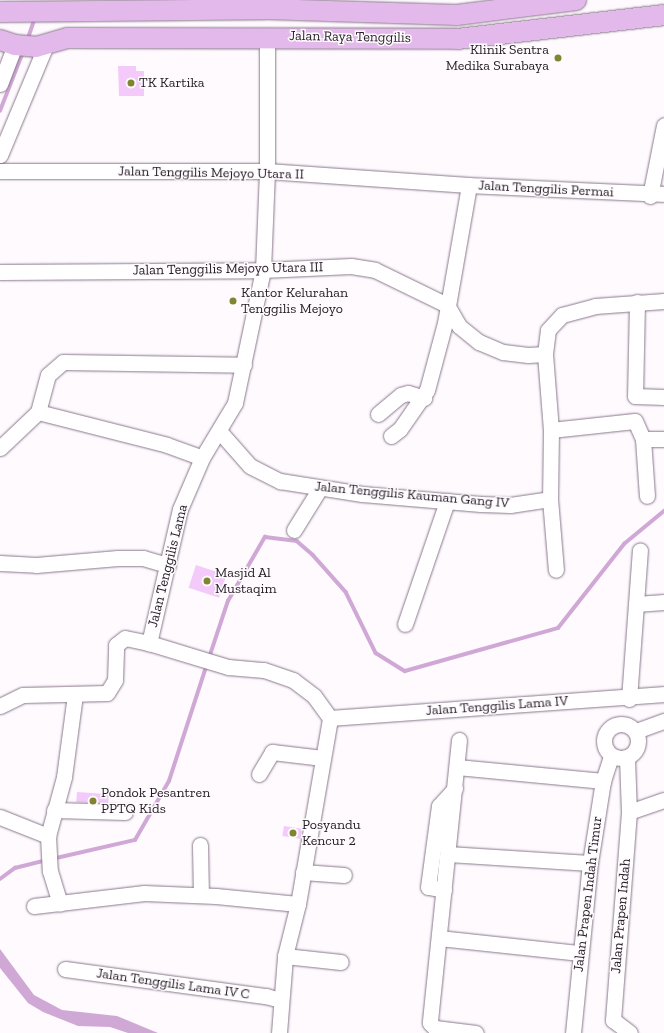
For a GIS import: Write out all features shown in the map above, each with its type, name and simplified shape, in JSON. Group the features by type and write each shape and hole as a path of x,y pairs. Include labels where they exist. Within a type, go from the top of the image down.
{"main road":[{"name":"Jalan Raya Tenggilis","path":"0,12 39,7 145,10 265,5 476,14 576,0"},
{"path":"143,36 145,10"},
{"path":"377,37 378,11"},
{"name":"Jalan Raya Tenggilis","path":"24,45 68,38 143,36 469,38 664,15"}],"street":[{"name":"Jalan Tenggilis Lama","path":"266,36 267,170 263,270 235,403 220,432 202,458 180,509 149,643 228,667 264,670 293,680 314,696 330,718"},
{"path":"0,84 24,45"},
{"path":"0,155 24,45"},
{"name":"Jalan Tenggilis Permai","path":"424,398 445,323 469,185 562,187 657,195 664,125"},
{"name":"Jalan Tenggilis Mejoyo Utara II","path":"0,171 267,170 469,185"},
{"name":"Jalan Tenggilis Mejoyo Utara III","path":"0,272 263,270 351,266 363,268 395,278 447,305"},
{"path":"556,570 550,500 551,430 545,354 548,330 562,315 595,306 664,301"},
{"path":"637,302 635,396 664,397"},
{"path":"447,305 459,326 479,342 503,352 545,354"},
{"path":"0,448 38,412 48,375 63,362 244,365"},
{"path":"378,414 401,395 408,394 424,398 391,436"},
{"path":"38,412 167,445 202,458"},
{"path":"551,430 636,421 643,439 647,496"},
{"name":"Jalan Tenggilis Kauman Gang IV","path":"220,432 250,466 265,476 320,488 447,501 510,505 550,500"},
{"path":"643,439 664,440"},
{"path":"294,530 320,488"},
{"path":"405,624 447,501"},
{"path":"629,699 640,550"},
{"path":"0,563 36,565 118,558 143,558 168,565"},
{"path":"636,604 664,602"},
{"path":"0,706 23,695 104,694 113,687 115,654 120,640 130,639 149,643"},
{"name":"Jalan Tenggilis Lama IV","path":"330,718 534,702 629,699 664,694"},
{"path":"60,903 50,871 47,843 54,810 64,777 75,695"},
{"path":"279,1033 280,1000 285,956 298,904 330,718"},
{"path":"636,731 637,750 627,758 611,756 604,743 608,729 623,724 636,731 664,721"},
{"path":"459,740 430,1023 435,1028 476,1033"},
{"path":"259,774 272,752 322,758"},
{"name":"Jalan Prapen Indah Timur","path":"573,1033 590,863 603,781 611,756"},
{"name":"Jalan Prapen Indah","path":"627,758 630,812 613,1020 630,1033"},
{"path":"457,767 603,781"},
{"path":"444,890 428,887 439,806 455,788"},
{"path":"630,812 664,800"},
{"path":"54,810 125,812"},
{"path":"0,817 47,843"},
{"path":"200,845 201,895"},
{"path":"448,854 590,863"},
{"path":"303,872 344,875"},
{"path":"34,906 144,893 201,895 298,904"},
{"path":"439,938 580,953"},
{"path":"285,956 341,962"},
{"name":"Jalan Tenggilis Lama IV C","path":"65,969 266,996 280,1000"}],"shaded area":[{"path":"0,949 34,995 62,1010 117,1016 158,1033 128,1033 110,1027 78,1026 43,1012 28,1003 0,968"}],"building":[{"name":"TK Kartika","path":"118,66 136,66 136,71 144,71 144,96 119,96"},
{"name":"Masjid Al Mustaqim","path":"196,565 226,575 219,598 189,588"},
{"path":"77,792 109,794 108,804 76,802"},
{"name":"Posyandu Kencur 2","path":"284,826 302,829 300,839 282,836"}],"waterway":[{"path":"27,41 35,18"},
{"path":"0,111 23,52"},
{"path":"209,658 228,601 265,537 297,541 313,555 346,592 376,653 405,671 558,628 624,544 664,511"},
{"path":"52,859 135,840 169,781 207,664"},
{"path":"0,879 15,868 46,860"}],"place":[{"name":"Klinik Sentra Medika Surabaya","path":"558,58"},
{"name":"TK Kartika","path":"131,83"},
{"name":"Kantor Kelurahan Tenggilis Mejoyo","path":"233,301"},
{"name":"Masjid Al Mustaqim","path":"207,581"},
{"name":"Pondok Pesantren PPTQ Kids","path":"93,801"},
{"name":"Posyandu Kencur 2","path":"293,833"}]}
